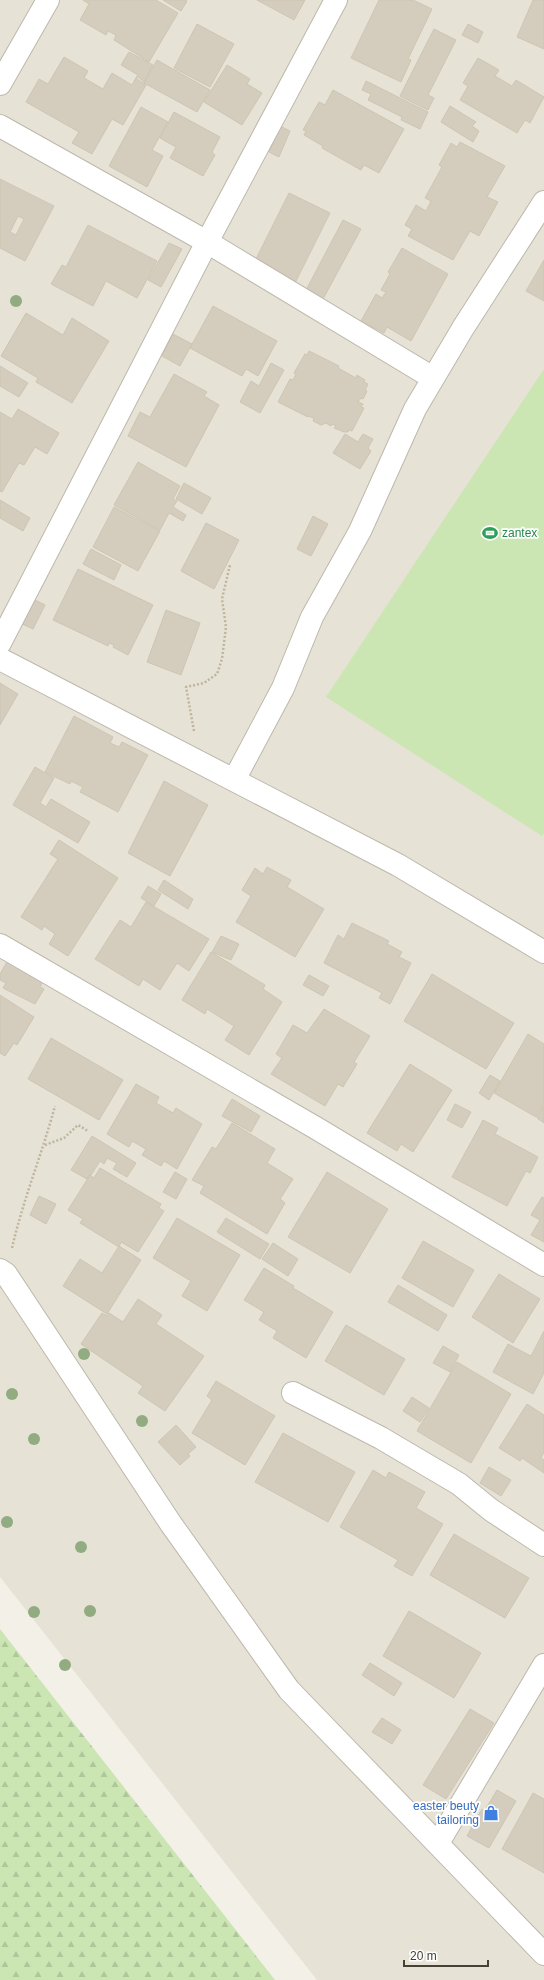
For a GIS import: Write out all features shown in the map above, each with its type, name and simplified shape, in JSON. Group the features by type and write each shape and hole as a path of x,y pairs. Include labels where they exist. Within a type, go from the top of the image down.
{"street":[{"path":"0,84 48,0"},
{"path":"0,643 207,242 336,0"},
{"path":"0,126 207,242 433,378"},
{"path":"234,780 283,688 312,617 360,531 415,409 544,202"},
{"path":"0,659 398,865 544,952"},
{"path":"0,945 316,1128 544,1265"},
{"path":"3,1272 171,1524 289,1690 544,1954"},
{"path":"293,1393 381,1438 459,1484 491,1510 544,1545"},
{"path":"438,1843 544,1665"}],"path":[{"path":"194,760 194,728 186,687 204,683 217,674 222,659 226,628 222,599 230,565"},
{"path":"3,1272 20,1213 44,1146 55,1106"},
{"path":"44,1146 64,1138 78,1125 88,1131"}],"shaded area":[{"path":"0,0 544,0 544,1980 317,1980 0,1577"}],"green space":[{"name":"zantex","path":"544,369 544,833 542,836 326,697"},
{"path":"0,1629 275,1980 0,1980"}],"building":[{"path":"83,0 156,0 178,13 149,62 114,40 116,35 108,31 106,35 80,20 89,4"},
{"path":"163,0 185,0 187,1 181,11"},
{"path":"257,0 305,0 294,20"},
{"path":"379,0 413,0 432,9 408,59 411,60 401,82 351,58"},
{"path":"533,0 544,0 544,49 517,37"},
{"path":"197,24 234,44 210,87 174,68"},
{"path":"468,24 483,32 478,43 462,35"},
{"path":"434,29 456,40 428,95 434,98 428,110 400,96"},
{"path":"129,52 153,65 144,82 138,77 138,75 121,65"},
{"path":"64,57 88,71 84,78 103,89 112,73 132,85 137,76 137,79 146,85 123,125 112,119 92,154 72,143 79,132 26,102 39,79 48,84"},
{"path":"478,58 499,70 495,76 512,86 516,80 544,97 530,123 525,120 517,133 460,100 468,86 463,83"},
{"path":"157,60 210,90 197,112 144,83"},
{"path":"227,65 250,79 247,84 262,93 242,125 204,102"},
{"path":"366,81 428,112 420,129 401,120 402,117 368,100 371,94 362,90"},
{"path":"333,90 404,129 379,173 364,165 361,170 322,148 323,146 304,135 306,131 303,130 319,102 325,105"},
{"path":"450,106 476,122 472,126 479,131 473,142 441,122"},
{"path":"141,107 168,122 152,150 163,156 147,187 109,166"},
{"path":"174,112 220,137 212,152 215,155 203,176 170,158 176,147 160,138"},
{"path":"280,126 290,131 279,157 269,152"},
{"path":"460,142 505,166 487,197 498,202 479,236 470,231 453,260 408,236 412,229 405,225 416,205 426,211 431,201 425,198 442,167 439,165 451,143 457,147"},
{"path":"0,179 54,206 25,261 0,248","holes":["18,216 24,219 16,235 10,232"]},
{"path":"289,193 330,213 295,283 254,263"},
{"path":"343,220 361,229 323,299 306,290"},
{"path":"88,225 157,261 137,298 106,281 93,306 51,284 62,265 66,267"},
{"path":"169,243 182,249 161,287 148,280"},
{"path":"402,248 448,274 411,341 387,327 384,333 361,321 376,294 382,298 386,292 381,290 390,274 388,272"},
{"path":"544,260 544,301 526,291"},
{"path":"213,306 277,341 258,376 246,369 242,376 190,348"},
{"path":"26,313 63,335 72,318 109,341 72,403 36,382 38,378 1,356"},
{"path":"173,334 192,344 180,366 162,356"},
{"path":"309,351 339,366 338,368 356,378 357,375 368,384 365,390 367,391 363,399 361,398 358,402 363,404 361,407 364,408 352,431 349,430 348,432 344,432 334,428 336,426 332,424 331,426 326,423 321,425 313,421 314,418 308,417 278,402 290,379 293,380 296,374 294,373 305,354 307,355"},
{"path":"271,363 284,370 260,413 240,402 251,381 259,386"},
{"path":"0,366 28,383 19,397 0,386"},
{"path":"174,374 207,392 204,396 219,405 186,467 128,436 140,412 150,417"},
{"path":"18,409 59,433 47,454 35,447 24,465 19,463 2,492 0,491 0,412 12,419"},
{"path":"345,434 358,442 363,434 373,439 368,448 371,451 360,469 333,453"},
{"path":"138,462 180,486 173,499 177,501 173,507 186,515 183,521 169,513 160,530 114,505"},
{"path":"184,483 211,498 202,514 176,499"},
{"path":"0,500 30,518 23,531 0,518"},
{"path":"114,507 160,531 138,571 93,547"},
{"path":"313,516 328,524 311,556 297,549"},
{"path":"206,523 239,540 214,589 181,571"},
{"path":"91,549 121,565 114,580 83,564"},
{"path":"78,569 153,605 128,655 113,647 114,645 109,643 108,646 53,620"},
{"path":"29,597 45,605 33,629 16,621"},
{"path":"166,610 200,623 181,675 147,662"},
{"path":"0,683 18,694 0,725"},
{"path":"74,716 113,737 110,743 119,747 122,742 148,755 118,812 80,792 83,787 71,781 70,784 45,772"},
{"path":"35,767 54,778 40,803 46,807 51,799 90,822 78,843 13,805"},
{"path":"164,781 208,805 170,876 128,853"},
{"path":"59,840 118,878 68,956 49,944 55,934 44,926 42,930 21,917 58,859 50,854"},
{"path":"267,867 291,880 287,887 324,909 295,957 236,922 251,896 242,890 255,868 263,874"},
{"path":"164,880 193,899 188,909 158,890"},
{"path":"148,886 161,894 154,906 141,898"},
{"path":"146,902 209,939 189,971 177,963 160,990 143,979 139,986 95,959 120,920 131,927"},
{"path":"352,923 389,941 387,944 402,952 399,957 411,963 390,1004 379,998 382,993 324,963 338,935 344,939"},
{"path":"221,936 239,944 231,960 212,952"},
{"path":"211,952 265,985 263,989 282,1002 249,1055 225,1040 234,1026 207,1009 205,1014 182,1000"},
{"path":"8,960 43,981 40,987 44,989 35,1004 3,988 6,983 0,980 0,974"},
{"path":"432,974 514,1023 486,1069 404,1021"},
{"path":"309,975 329,986 323,996 303,985"},
{"path":"0,995 34,1017 17,1045 14,1043 5,1056 0,1053"},
{"path":"324,1009 370,1036 354,1062 357,1064 343,1087 338,1084 325,1106 271,1074 282,1058 276,1054 293,1025 307,1033"},
{"path":"528,1034 544,1044 544,1104 536,1117 494,1093"},
{"path":"51,1038 123,1080 99,1120 28,1079"},
{"path":"410,1064 452,1090 413,1152 401,1144 397,1151 367,1133"},
{"path":"490,1075 500,1081 489,1100 479,1093"},
{"path":"136,1084 159,1097 156,1103 173,1113 176,1108 202,1124 177,1169 164,1161 161,1166 142,1155 146,1149 132,1141 129,1147 107,1134"},
{"path":"232,1099 260,1116 251,1132 222,1116"},
{"path":"455,1104 471,1112 462,1128 447,1120"},
{"path":"544,1106 544,1123 537,1118"},
{"path":"483,1120 498,1128 495,1134 538,1157 530,1173 526,1171 507,1206 452,1177"},
{"path":"232,1123 275,1149 267,1163 293,1179 280,1199 285,1203 267,1234 200,1193 204,1186 192,1180 212,1147 216,1149"},
{"path":"92,1136 136,1163 127,1177 113,1169 117,1163 107,1158 104,1164 100,1161 87,1179 71,1170"},
{"path":"100,1168 161,1204 159,1208 164,1211 138,1252 121,1242 119,1247 80,1223 83,1219 68,1210 90,1175 94,1178"},
{"path":"175,1172 187,1179 176,1199 163,1192"},
{"path":"327,1172 388,1209 350,1273 288,1237"},
{"path":"39,1196 56,1204 46,1224 30,1215"},
{"path":"542,1197 544,1198 544,1242 531,1235 540,1220 531,1215"},
{"path":"177,1218 240,1255 207,1311 182,1296 191,1281 153,1258"},
{"path":"226,1218 269,1244 260,1259 217,1232"},
{"path":"423,1241 474,1270 453,1307 402,1278"},
{"path":"273,1243 298,1259 288,1276 262,1259"},
{"path":"119,1246 141,1260 107,1314 63,1286 80,1259 102,1273"},
{"path":"264,1268 294,1286 293,1288 333,1312 306,1358 273,1338 277,1331 259,1320 264,1312 244,1300"},
{"path":"499,1274 540,1299 513,1343 472,1317"},
{"path":"398,1285 447,1315 438,1331 388,1302"},
{"path":"138,1299 162,1315 156,1324 204,1356 165,1411 138,1393 143,1386 81,1344 102,1313 107,1316 109,1313 123,1322"},
{"path":"346,1325 405,1359 384,1395 325,1361"},
{"path":"544,1331 544,1373 533,1394 493,1372 508,1344 531,1356"},
{"path":"443,1346 459,1355 450,1372 433,1363"},
{"path":"457,1362 511,1394 471,1463 417,1431"},
{"path":"216,1381 275,1416 245,1465 192,1433 212,1400 207,1396"},
{"path":"412,1397 429,1408 420,1422 403,1411"},
{"path":"527,1404 544,1415 544,1452 541,1458 544,1460 544,1473 522,1458 520,1461 499,1448"},
{"path":"176,1425 196,1447 188,1454 190,1456 180,1465 158,1442"},
{"path":"283,1433 355,1472 328,1522 255,1482"},
{"path":"489,1467 511,1480 501,1496 480,1483"},
{"path":"373,1470 386,1478 389,1472 425,1492 416,1508 443,1524 412,1576 394,1566 398,1560 340,1527"},
{"path":"454,1534 529,1578 505,1618 430,1575"},
{"path":"409,1611 481,1653 454,1698 383,1656"},
{"path":"370,1663 402,1683 394,1696 362,1675"},
{"path":"470,1709 494,1723 446,1799 423,1785"},
{"path":"382,1718 401,1730 392,1744 372,1732"},
{"path":"497,1790 516,1801 489,1848 467,1836 482,1809 485,1810"},
{"path":"533,1793 544,1799 544,1873 502,1849"}],"place":[{"name":"zantex","path":"490,533"},
{"name":"easter beuty tailoring","path":"491,1813"}]}
